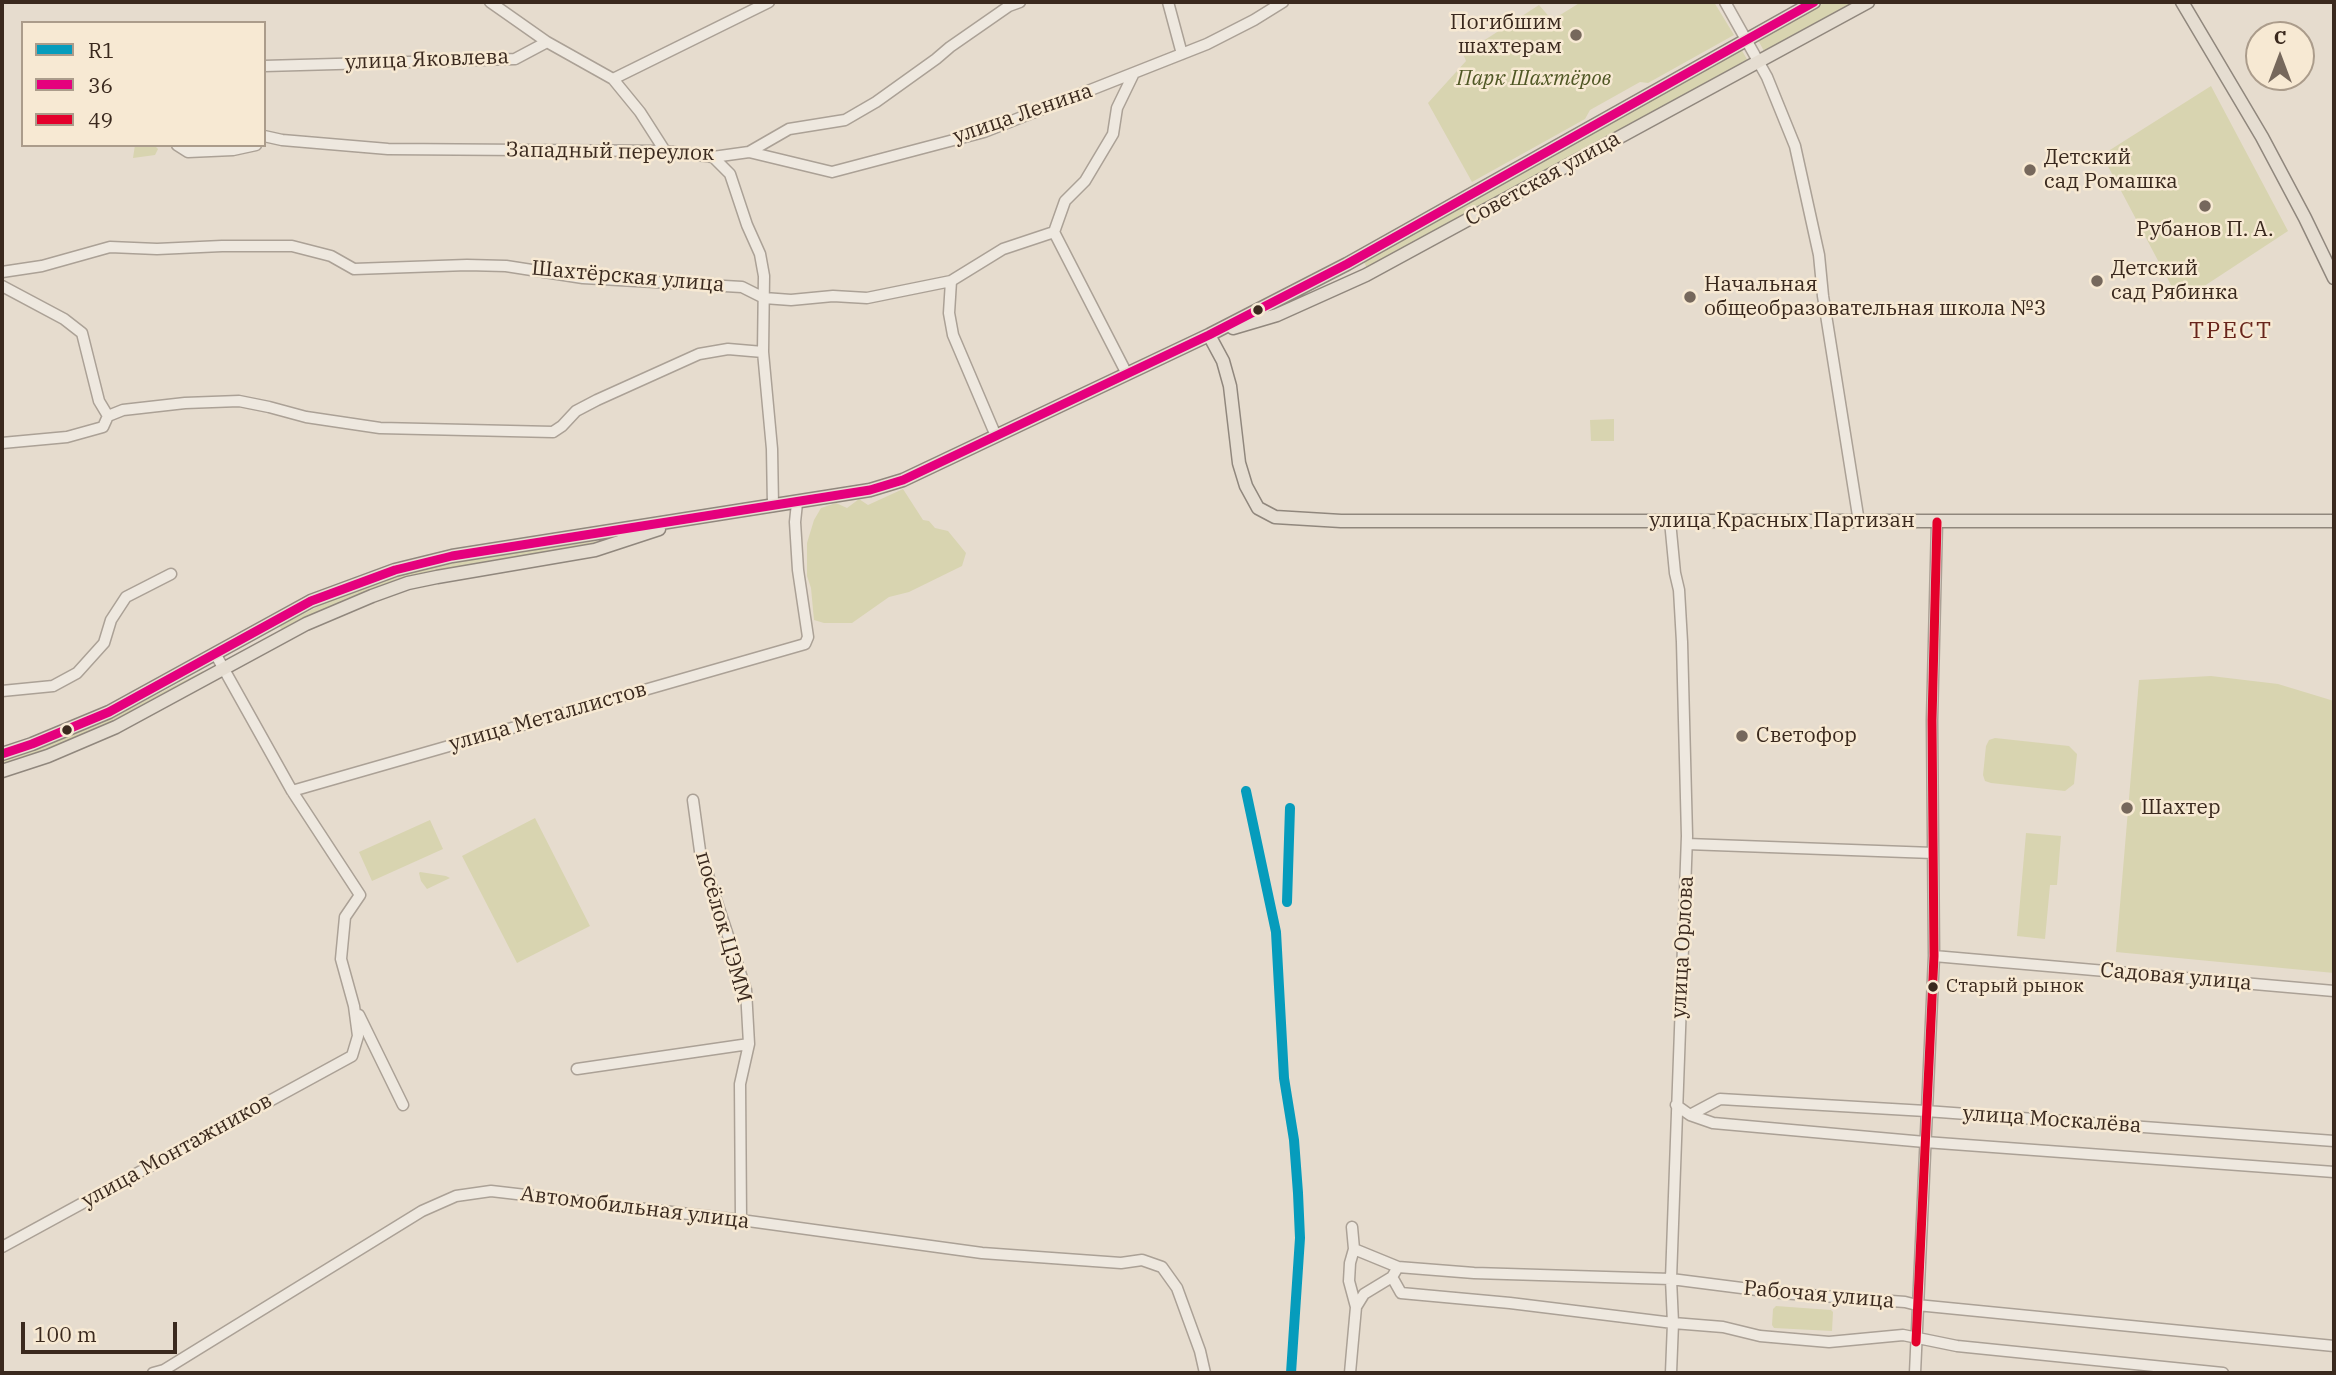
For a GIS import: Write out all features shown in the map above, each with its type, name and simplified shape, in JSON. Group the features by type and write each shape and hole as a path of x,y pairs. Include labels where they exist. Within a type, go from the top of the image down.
{"main road":[{"name":"Советская улица","path":"2,754 109,712 311,601 394,570 452,556 633,526 797,503 870,490 903,480 1209,335 1348,264 1815,2"},
{"name":"Советская улица","path":"1209,335 1277,315 1366,275 1868,2"},
{"path":"2182,2 2262,137 2334,278"},
{"name":"улица Красных Партизан","path":"1209,335 1223,361 1230,386 1239,463 1246,486 1258,508 1275,517 1341,521 2334,521"},
{"name":"Советская улица","path":"2,771 48,756 116,727 338,609 408,583 595,550 686,520"},
{"path":"268,625 276,641"}],"street":[{"path":"490,2 547,42 613,79 640,112 665,151"},
{"path":"613,79 769,2"},
{"name":"Западный переулок","path":"266,136 388,149 665,151 713,157 749,152 789,130 845,120 876,102 1009,6 1020,2"},
{"path":"1168,2 1182,54"},
{"name":"улица Ленина","path":"749,152 832,172 984,132 1182,54 1231,32 1283,2"},
{"path":"1726,2 1759,61 1789,129 1819,255 1859,522"},
{"name":"улица Яковлева","path":"266,66 515,59 547,42"},
{"path":"1126,374 1054,232 1065,201 1085,181 1113,134 1117,108 1133,75"},
{"name":"Западный переулок","path":"266,144 282,140"},
{"path":"180,147 187,152 247,147"},
{"path":"713,157 730,174 760,254 764,276 763,352 772,449 773,506"},
{"name":"Шахтёрская улица","path":"2,272 42,266 110,247 157,249 292,246 331,256 354,269 506,266 583,278 742,287 764,298 866,298 951,281 1003,249 1054,232"},
{"path":"951,281 949,313 953,335 996,436"},
{"path":"2,286 64,319 82,333 99,401 108,416"},
{"path":"2,443 67,438 103,427 108,416 123,410 239,401 306,417 380,428 553,432 576,411 699,355 728,349 763,352"},
{"name":"улица Металлистов","path":"292,791 805,644 808,637 798,570 795,522 797,503"},
{"name":"улица Орлова","path":"1670,521 1679,590 1682,642 1687,844 1676,1105 1671,1373"},
{"path":"1915,1373 1934,956 1932,720 1937,522"},
{"path":"2,691 53,686 77,673 104,643 111,620 126,597 171,574"},
{"path":"216,655 292,791 360,895 345,917 341,959 354,1006 403,1105"},
{"name":"посёлок ЦЭММ","path":"694,800 700,850 746,990 749,1044 740,1084 741,1220"},
{"path":"1687,844 1933,853"},
{"name":"Садовая улица","path":"1934,956 2334,991"},
{"name":"улица Монтажников","path":"2,1247 352,1056 358,1035 354,1006"},
{"path":"578,1069 749,1044"},
{"name":"улица Москалёва","path":"1690,1115 1720,1098 2334,1141"},
{"name":"улица Москалёва","path":"1676,1105 1690,1115 1713,1123 1925,1142 2334,1172"},
{"name":"Автомобильная улица","path":"153,1373 164,1370 422,1211 456,1196 491,1191 741,1220 982,1253 1121,1263 1142,1260 1162,1267 1177,1288 1200,1351 1205,1373"},
{"path":"1350,1373 1356,1307 1349,1281 1354,1249 1352,1227"},
{"path":"1354,1249 1395,1272 1364,1294 1356,1307"},
{"name":"Рабочая улица","path":"2223,1373 1957,1346 1903,1335 1829,1342 1760,1336 1723,1327 1401,1293 1395,1272 1671,1279 1780,1293 1905,1302 2334,1346"}],"green space":[{"name":"Парк Шахтёров","path":"1581,2 1714,2 1734,35 1648,83 1640,82 1590,110 1585,119 1472,182 1428,103 1466,61 1463,54 1539,5 1552,20"},
{"path":"1826,2 1857,2 1765,53 1758,40"},
{"path":"1741,49 1748,61 1367,268 1364,262"},
{"path":"2211,86 2288,231 2180,302 2102,155"},
{"path":"135,147 158,149 155,155 133,158"},
{"path":"1614,419 1614,441 1591,441 1590,420"},
{"path":"903,489 923,520 929,521 935,528 948,531 966,553 962,566 909,592 889,597 852,623 824,623 814,620 807,576 807,543 821,508 836,503 847,508 859,499 868,505"},
{"path":"604,540 565,550 426,572 387,583 282,630 279,626 343,594 416,570 476,558"},
{"path":"203,671 204,673 109,724 2,764 2,759 47,745 107,720"},
{"path":"2211,676 2278,684 2334,701 2334,973 2116,952 2139,680"},
{"path":"1995,738 2069,746 2077,754 2074,784 2065,791 1985,781 1983,775 1986,746 1989,740"},
{"path":"535,818 590,926 517,963 462,856"},
{"path":"430,820 443,849 372,881 359,852"},
{"path":"2026,833 2061,836 2057,885 2050,885 2045,939 2017,936"},
{"path":"420,872 450,878 427,889 421,881"},
{"path":"1776,1306 1831,1310 1832,1331 1774,1328 1773,1309"}],"transit line":[{"name":"36","path":"2,754 109,712 311,601 395,570 452,556 870,490 903,480 1209,335 1347,264 1814,2"},
{"name":"49","path":"1916,1342 1934,956 1932,720 1937,522"},
{"name":"R1","path":"1246,791 1276,932 1284,1078 1294,1140 1300,1238 1291,1373"},
{"name":"R1","path":"1287,902 1290,808"}],"place":[{"name":"Погибшим шахтерам","path":"1576,35"},
{"name":"Детский сад Ромашка","path":"2030,170"},
{"name":"Рубанов П. А.","path":"2205,206"},
{"name":"Детский сад Рябинка","path":"2097,281"},
{"name":"Начальная общеобразовательная школа №3","path":"1690,297"},
{"name":"Светофор","path":"1742,736"},
{"name":"Шахтер","path":"2127,808"},
{"name":"Старый рынок","path":"1933,987"}],"district":[{"name":"ТРЕСТ","path":"2231,331"}]}
